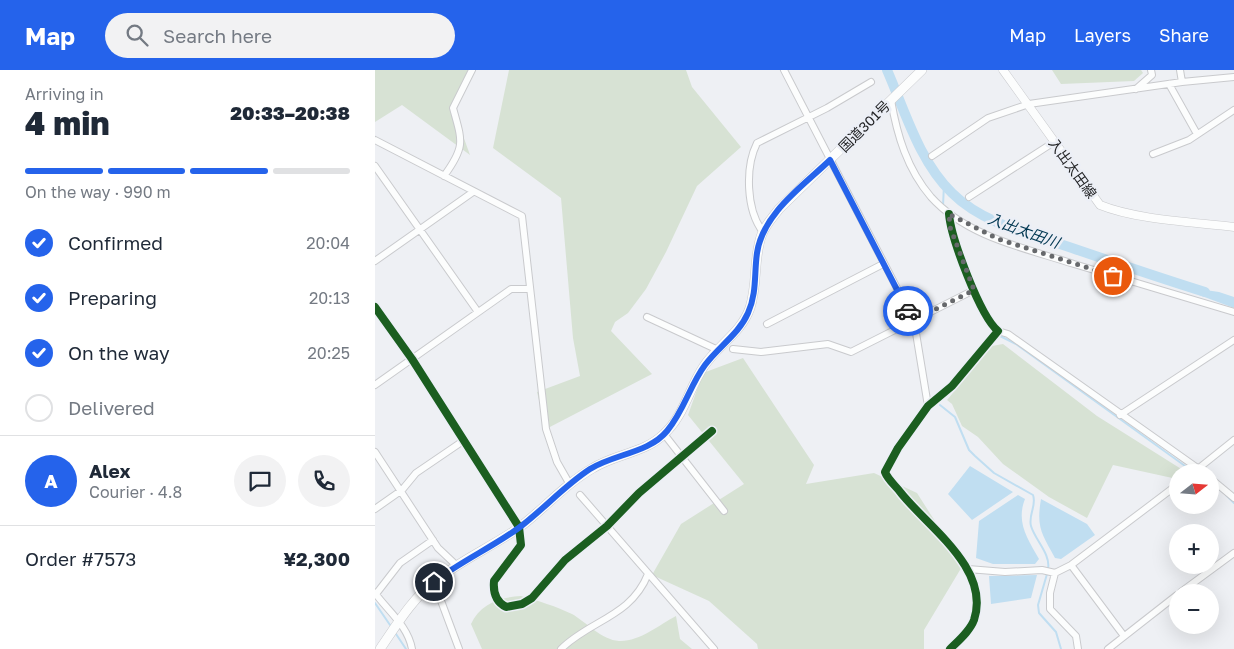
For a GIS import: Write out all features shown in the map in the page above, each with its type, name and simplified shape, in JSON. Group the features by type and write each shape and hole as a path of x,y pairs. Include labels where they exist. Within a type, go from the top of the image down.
{"highway":[{"name":"国道301号","path":"380,649 418,596 456,565 519,527 569,483 604,461 647,446 664,434 676,420 703,366 738,331 747,315 755,287 757,254 763,232 779,209 922,70"}],"main road":[{"name":"入出太田線","path":"1003,70 1101,205 1112,210 1234,227"}],"street":[{"path":"445,176 460,152 459,127 453,108 472,70"},
{"path":"784,70 883,264 914,320 928,406"},
{"path":"1135,90 1152,75 1151,70"},
{"path":"1180,70 1182,82"},
{"path":"932,156 988,118 1029,104 1045,100 1234,77"},
{"path":"763,232 754,215 749,190 757,143 871,82"},
{"path":"1169,84 1197,134"},
{"path":"891,100 902,148 909,164 931,197 949,214 998,239 1234,312"},
{"path":"1153,154 1189,140 1234,110"},
{"path":"375,140 522,216 546,429 557,462 569,483"},
{"path":"969,197 1054,142"},
{"path":"375,166 478,312"},
{"path":"375,261 473,192"},
{"path":"949,214 950,227 974,290 983,311 998,331 1008,334 1189,464"},
{"path":"767,324 883,264"},
{"path":"375,385 511,290 529,289"},
{"path":"733,349 761,352 828,344 851,352 974,290"},
{"path":"375,307 411,359 519,527 521,545 494,581 493,589 497,600 506,606 522,604 532,598 565,560 607,526 639,493 712,431"},
{"path":"647,317 717,350"},
{"path":"950,649 971,626 974,619 974,585 968,570 941,535 886,474 888,463 928,406 952,386 998,331"},
{"path":"1120,415 1234,340"},
{"path":"664,434 724,511"},
{"path":"375,509 402,490 416,473 463,440"},
{"path":"1207,464 1234,440"},
{"path":"375,452 402,490 433,540 456,565"},
{"path":"1219,486 1234,498"},
{"path":"968,570 1005,572 1042,570 1055,573 1071,565 1169,491"},
{"path":"580,495 714,649"},
{"path":"412,649 410,637 375,593 400,563 433,540"},
{"path":"1192,584 1234,553"},
{"path":"1071,565 1124,636"},
{"path":"1055,573 1050,593 1050,609 1076,636 1078,649"},
{"path":"561,649 627,605 643,587 648,574"},
{"path":"434,582 459,649"},
{"path":"1108,649 1169,602"}],"green space":[{"path":"375,70 473,70 453,108 470,155 402,105 375,122"},
{"path":"509,70 686,70 692,87 741,147 697,186 666,252 646,289 628,313 615,322 611,331 652,374 546,429 537,392 580,376 573,338 561,198 493,148"},
{"path":"1052,70 1141,70 1143,73 1134,81 1061,84"},
{"path":"1003,344 1097,416 1173,464 1169,464 1169,477 1113,465 1087,518 1049,497 1003,464 978,437 962,426 952,404 947,400 992,346"},
{"path":"743,358 814,465 806,484 874,473 917,493 963,565 924,630 924,649 758,649 757,644 709,601 652,575 681,524 744,484 688,415 703,373"},
{"path":"521,596 572,614 600,634 619,641 626,641 641,636 676,616 680,639 692,649 482,649 471,624 475,617 491,603"}],"water":[{"path":"1192,288 1219,292 1234,297 1234,308 1199,295"},
{"path":"970,466 1013,492 972,520 948,494"},
{"path":"1018,495 1025,499 1022,523 1039,559 1035,564 993,564 976,558 979,521"},
{"path":"1041,499 1087,524 1095,535 1061,559 1055,558 1041,530 1039,517"},
{"path":"1037,575 1031,598 991,604 989,576"}],"waterway":[{"name":"入出太田川","path":"887,70 914,135 930,166 940,180 964,204 978,213 1024,233 1205,292"},
{"path":"943,206 944,184"},
{"path":"987,322 993,334"},
{"path":"998,335 1016,344 1182,464"},
{"path":"940,405 955,417 969,450 975,456 994,473 1033,495 1034,503 1030,522 1045,552 1048,569"},
{"path":"1226,495 1234,503"},
{"path":"1047,574 1038,605 1039,613 1056,632 1061,649"},
{"path":"375,603 390,625"},
{"path":"396,634 406,649"}],"cycle path":[{"path":"949,214 955,240 975,294 991,323 998,331 952,386 928,406 898,448 885,472 890,480 954,550 974,583 977,601 974,620 967,632 950,649"},
{"path":"375,307 412,359 519,527 521,545 494,581 496,596 506,607 522,604 532,598 565,560 607,526 639,493 712,431"}],"way so far":[{"path":"908,311 914,320 974,290 950,227 949,214 998,239 1113,276"}],"route":[{"path":"434,582 456,565 519,527 569,483 592,468 604,461 647,446 664,434 676,420 703,366 738,331 747,315 755,287 759,242 767,225 779,209 830,160 908,311"}]}
